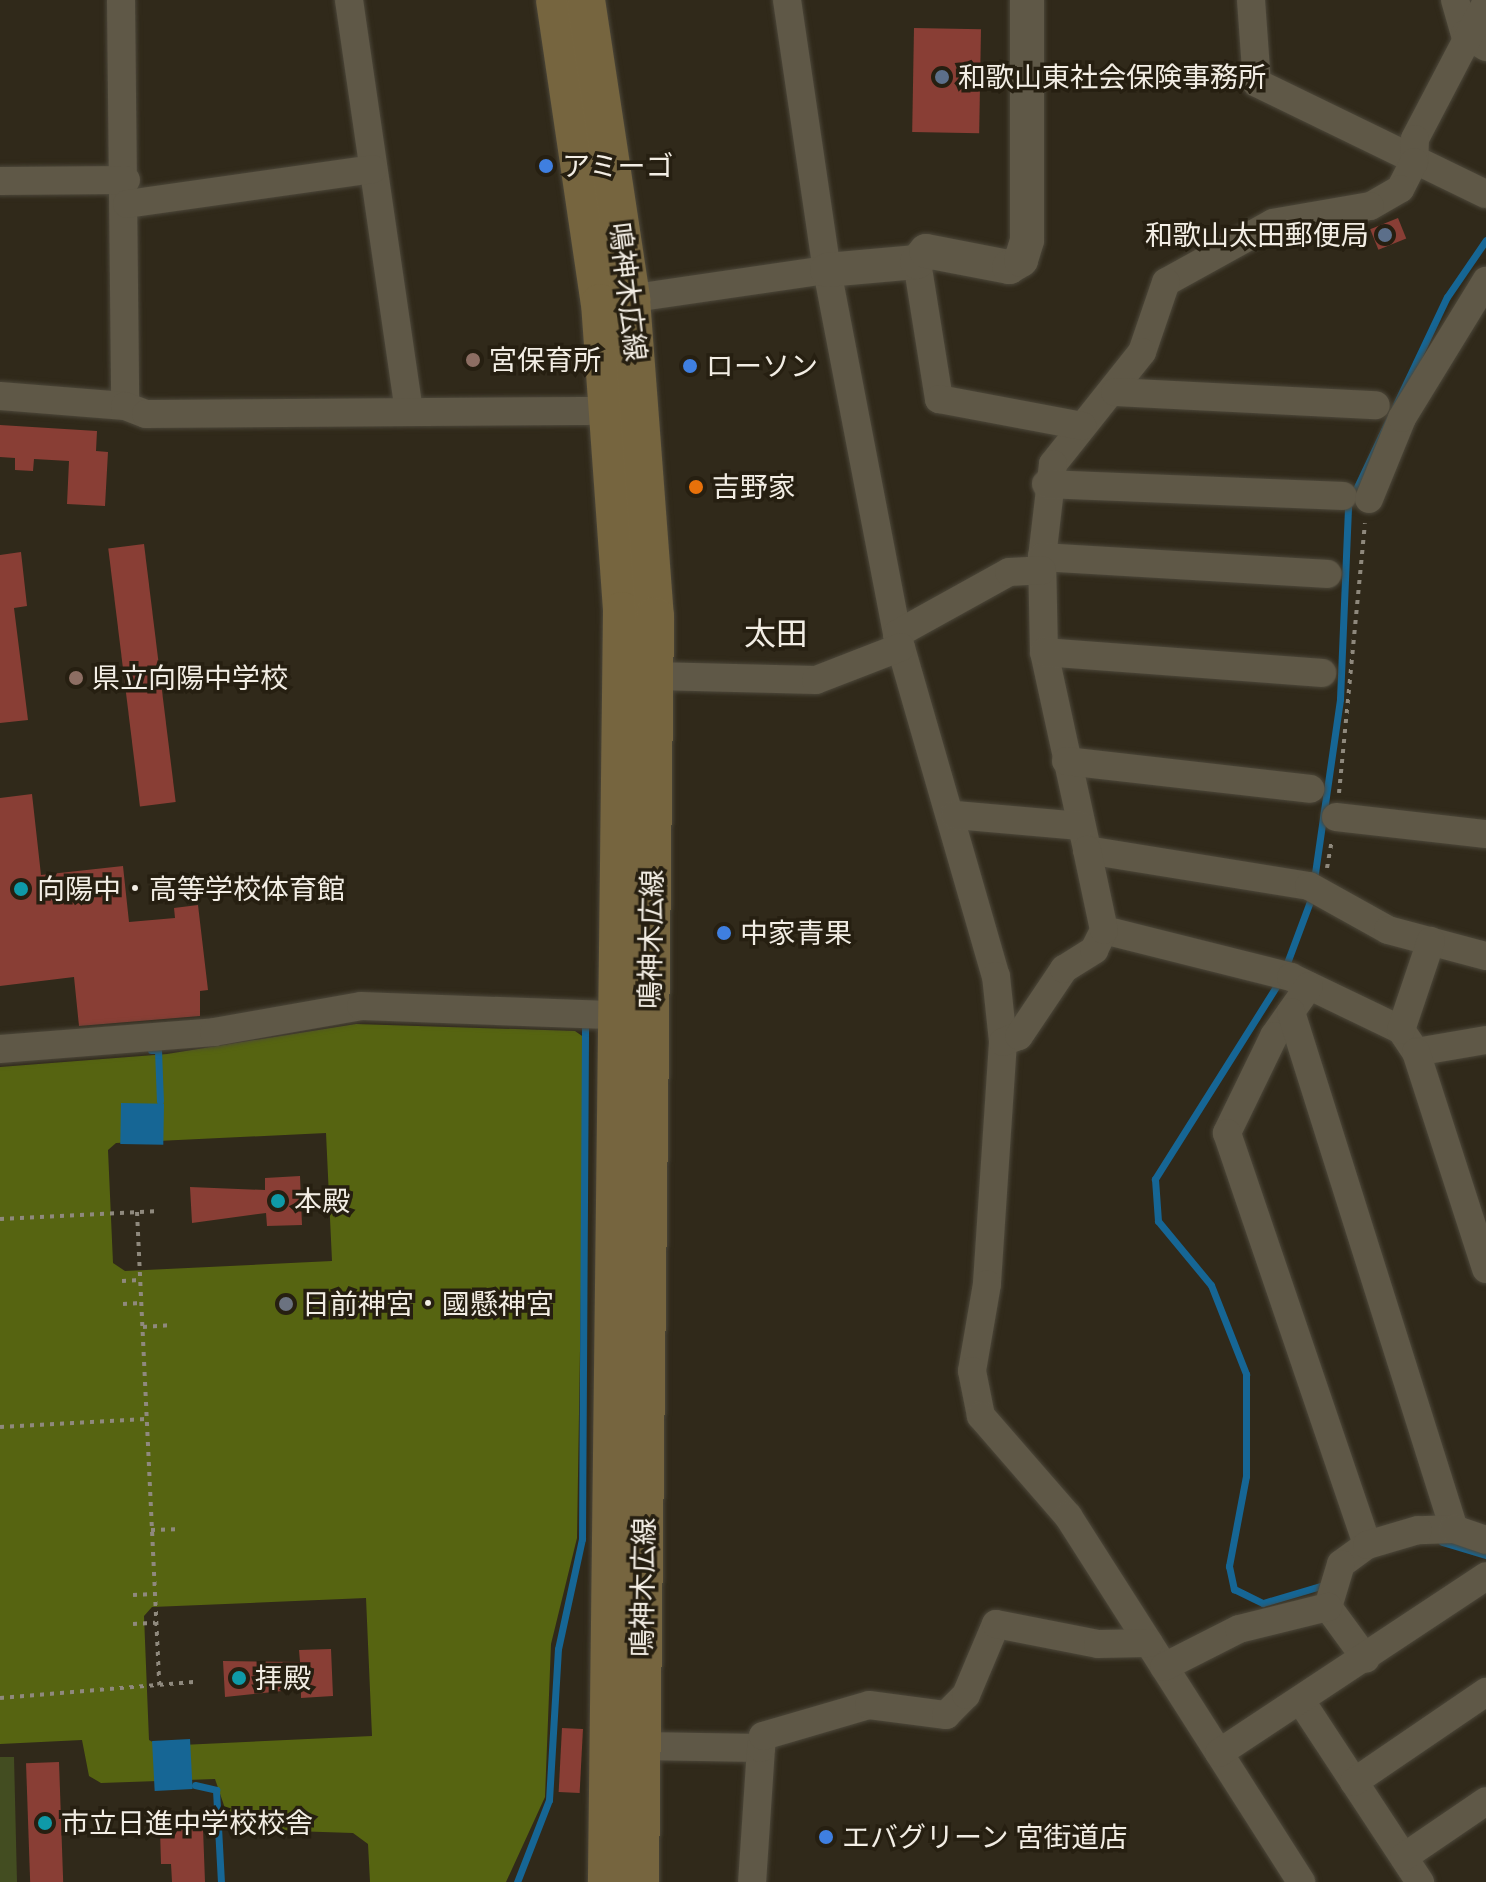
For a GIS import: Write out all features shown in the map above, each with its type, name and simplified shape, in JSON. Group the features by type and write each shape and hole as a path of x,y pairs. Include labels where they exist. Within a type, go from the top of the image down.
{"main road":[{"name":"鳴神木広線","path":"555,0 616,301"},
{"name":"鳴神木広線","path":"586,0 654,676 634,1016 607,1882"},
{"name":"鳴神木広線","path":"627,411 622,611 634,1016 640,1882"}],"street":[{"path":"121,0 126,192 125,406"},
{"path":"349,0 409,411"},
{"path":"787,0 827,270 899,640 955,815 996,976 1003,1042 987,1284 972,1371 981,1416 1068,1516 1301,1882"},
{"path":"616,301 827,270 917,262 926,251 1009,267 1021,260 1027,240 1027,0"},
{"path":"1251,0 1257,83 1414,162 1486,194"},
{"path":"1455,0 1476,41"},
{"path":"1003,1042 1019,1036 1064,969 1094,950 1104,930 1044,652 1042,564 1046,484 1082,426 1115,392 1151,334 1166,282 1191,263 1273,223 1370,206 1400,189 1414,162 1415,139 1476,41 1486,3"},
{"path":"0,181 126,192 373,169"},
{"path":"917,262 939,399 1082,426"},
{"path":"1046,484 1356,498 1486,281"},
{"path":"1115,392 1376,405"},
{"path":"0,396 125,406 146,414 627,411"},
{"path":"654,676 816,680 899,640 1009,572 1042,564 1327,574"},
{"path":"1044,652 1322,673"},
{"path":"1066,761 1310,789"},
{"path":"955,815 1084,838 1323,894 1388,930 1486,956"},
{"path":"1336,817 1486,834"},
{"path":"1104,930 1309,986 1408,1041 1486,1040"},
{"path":"1431,941 1408,1041 1485,1271"},
{"path":"1309,986 1291,1012 1227,1133 1367,1545"},
{"path":"0,1049 214,1032 361,1006 634,1016"},
{"path":"1291,1012 1454,1529"},
{"path":"1328,1607 1341,1564 1367,1545 1418,1530 1454,1529 1486,1540"},
{"path":"1219,1753 1366,1659 1486,1576"},
{"path":"1328,1607 1366,1659"},
{"path":"1164,1667 1239,1629 1328,1607"},
{"path":"752,1882 763,1736 869,1705 946,1715 966,1695 996,1624 1098,1644 1149,1643"},
{"path":"1354,1782 1486,1692"},
{"path":"1301,1701 1420,1882"},
{"path":"641,1746 761,1748"},
{"path":"1404,1857 1486,1801"}],"path":[{"path":"1323,894 1336,817 1356,498"},
{"path":"0,1219 160,1211"},
{"path":"137,1212 159,1685"},
{"path":"122,1281 140,1280"},
{"path":"123,1304 141,1303"},
{"path":"142,1327 169,1325"},
{"path":"0,1427 146,1419"},
{"path":"151,1530 176,1529"},
{"path":"133,1595 154,1594"},
{"path":"133,1624 155,1623"},
{"path":"0,1698 193,1682"}],"green space":[{"name":"日前神宮・國懸神宮","path":"356,1024 575,1031 585,1038 577,1538 551,1644 545,1797 506,1882 370,1882 368,1844 353,1833 232,1829 215,1779 101,1783 89,1776 82,1740 0,1744 0,1067 167,1054","holes":["326,1133 332,1261 125,1271 113,1263 108,1150 116,1143","366,1598 372,1736 160,1746 149,1740 144,1616 152,1607"]},
{"path":"0,1757 14,1757 17,1882 0,1882"}],"water":[{"path":"121,1103 164,1104 163,1145 120,1144"},
{"path":"190,1739 193,1789 155,1791 152,1741"}],"building":[{"path":"914,28 981,29 979,133 912,132"},
{"path":"1398,218 1406,238 1378,250 1370,229"},
{"path":"0,425 97,431 96,451 108,452 105,506 67,504 69,461 34,459 33,471 15,470 15,458 0,457"},
{"path":"144,544 176,802 140,806 108,548"},
{"path":"21,552 27,606 14,608 28,720 0,723 0,555"},
{"path":"32,794 41,875 123,866 129,922 175,918 174,908 198,905 208,990 200,991 200,1016 79,1026 74,977 0,986 0,798"},
{"path":"300,1176 302,1225 267,1226 266,1213 192,1223 190,1187 265,1190 265,1178"},
{"path":"331,1649 333,1696 301,1698 301,1689 225,1697 223,1661 300,1662 299,1650"},
{"path":"562,1728 583,1729 580,1793 559,1792"},
{"name":"市立日進中学校校舎","path":"59,1762 63,1882 30,1882 26,1763"},
{"name":"市立日進中学校校舎","path":"203,1828 205,1882 172,1882 171,1864 161,1864 160,1830"}],"waterway":[{"path":"1314,880 1340,699 1348,506 1447,297 1486,240"},
{"path":"1284,971 1312,896"},
{"path":"1279,982 1155,1179 1158,1221 1211,1285 1246,1374 1246,1476 1229,1566 1234,1589 1263,1603 1324,1585"},
{"path":"517,1882 549,1800 558,1649 582,1539 585,1027"},
{"path":"151,1050 158,1050 160,1101"},
{"path":"1442,1542 1486,1555"},
{"path":"195,1785 216,1790 221,1882"}],"place":[{"name":"和歌山東社会保険事務所","path":"942,77"},
{"name":"アミーゴ","path":"546,166"},
{"name":"和歌山太田郵便局","path":"1385,235"},
{"name":"宮保育所","path":"473,360"},
{"name":"ローソン","path":"690,366"},
{"name":"吉野家","path":"696,487"},
{"name":"県立向陽中学校","path":"76,678"},
{"name":"向陽中・高等学校体育館","path":"21,889"},
{"name":"中家青果","path":"724,933"},
{"name":"本殿","path":"278,1201"},
{"name":"日前神宮・國懸神宮","path":"286,1304"},
{"name":"拝殿","path":"239,1678"},
{"name":"市立日進中学校校舎","path":"45,1823"},
{"name":"エバグリーン 宮街道店","path":"826,1837"}],"district":[{"name":"太田","path":"776,633"}]}
